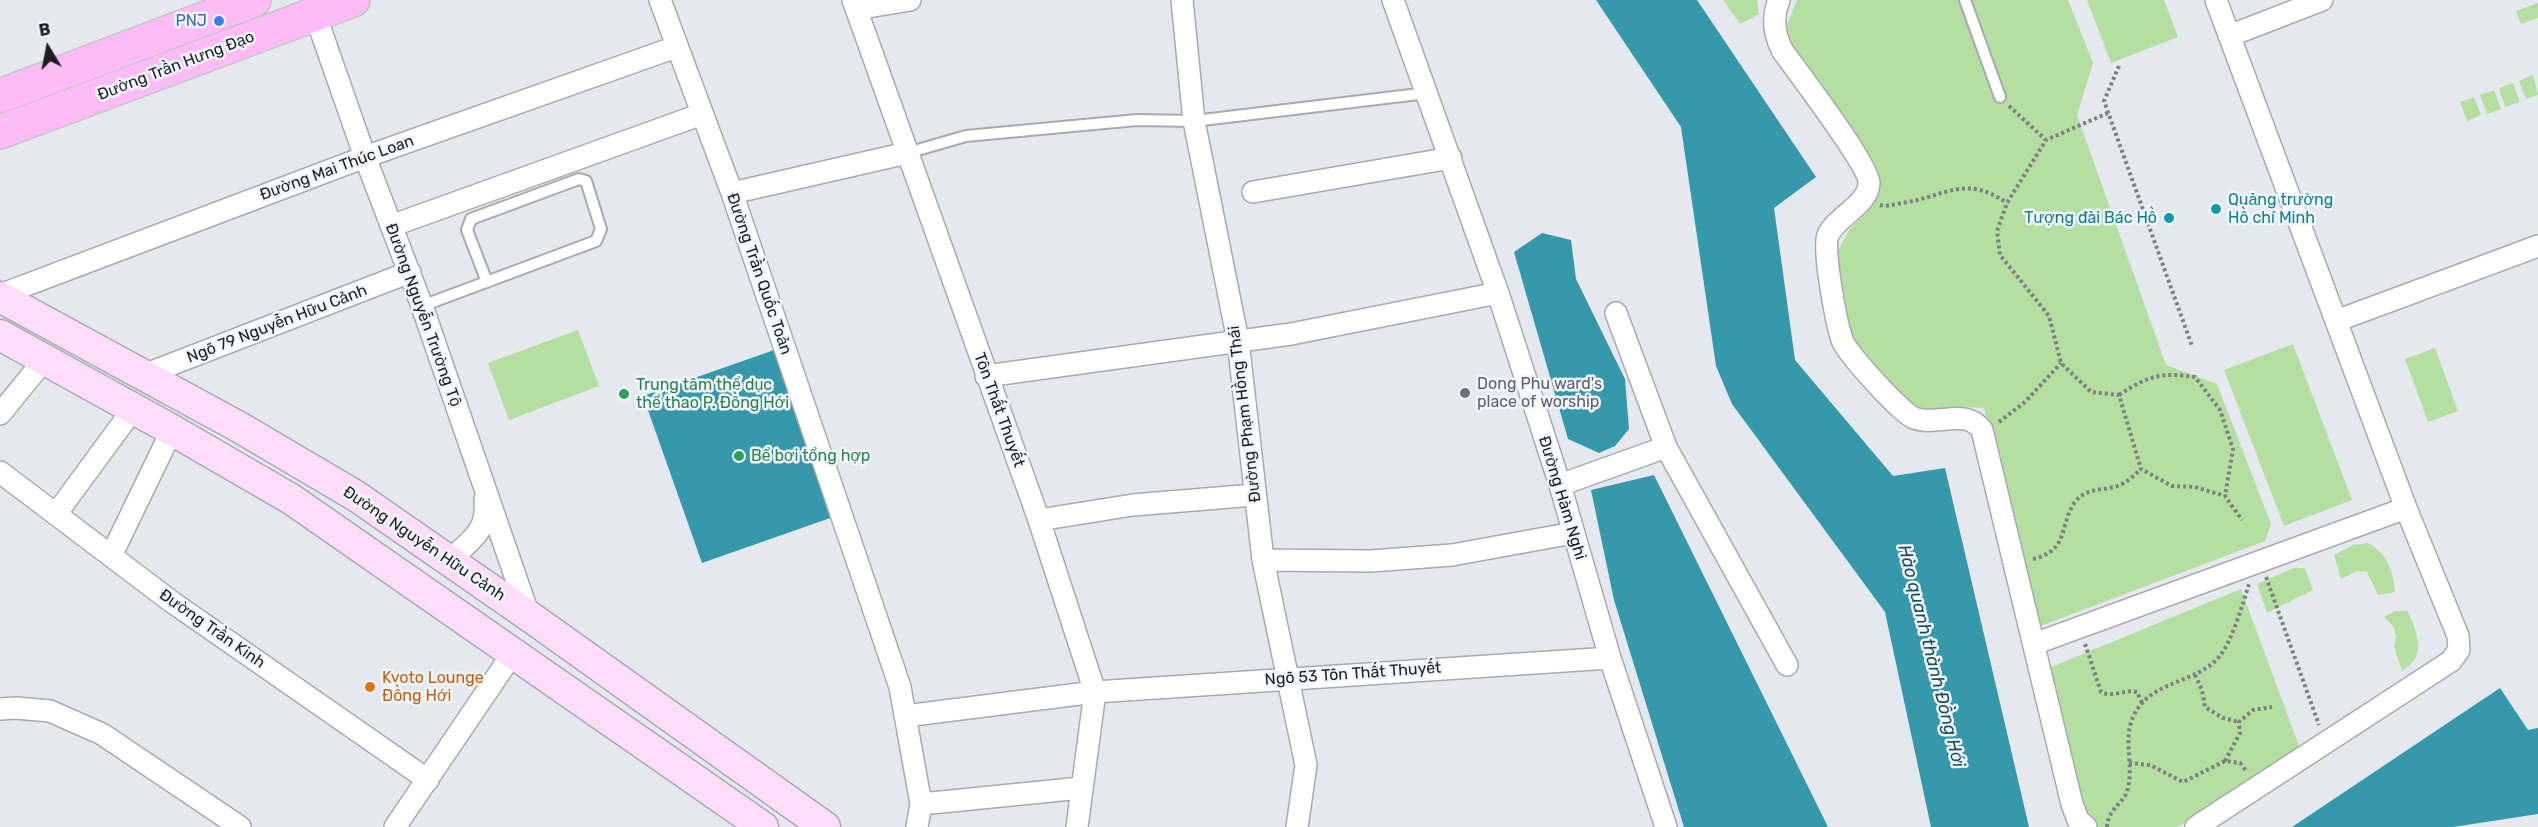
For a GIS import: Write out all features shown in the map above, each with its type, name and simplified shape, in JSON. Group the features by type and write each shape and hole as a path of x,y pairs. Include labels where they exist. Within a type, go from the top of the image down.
{"main road":[{"name":"Đường Trần Hưng Đạo","path":"0,96 254,0"},
{"name":"Đường Trần Hưng Đạo","path":"0,132 313,7 353,0"},
{"name":"Đường Nguyễn Hữu Cảnh","path":"0,296 307,466 356,496 825,827"},
{"path":"0,335 172,429 291,499 764,827"},
{"path":"423,590 449,561"},
{"path":"513,653 529,616"}],"street":[{"name":"Đường Trần Quốc Toản","path":"660,0 732,193 900,687 921,804 917,827"},
{"path":"855,5 910,0"},
{"name":"Đường Phạm Hồng Thái","path":"1182,0 1194,121 1238,341 1263,560 1306,765 1297,827"},
{"name":"Đường Hàm Nghi","path":"1393,0 1498,293 1560,485 1610,658 1666,827"},
{"path":"1779,0 1774,22 1776,38 1782,50 1856,155 1868,176 1869,185 1862,199 1834,224 1826,238 1829,273 1838,326 1844,344 1884,391 1913,418 1930,421 1968,419 1975,422 1982,430 2072,804 2078,820 2086,827"},
{"path":"2196,827 2451,661 2458,650 2458,636 2406,508 2216,0"},
{"path":"2229,36 2322,0"},
{"name":"Tôn Thất Thuyết","path":"855,5 1039,519 1095,692 1077,827"},
{"name":"Đường Nguyễn Trường Tộ","path":"313,7 364,157 410,272 529,616"},
{"name":"Đường Mai Thúc Loan","path":"0,296 364,157 676,47"},
{"path":"391,226 702,114"},
{"path":"732,193 908,153"},
{"path":"1252,192 1451,158"},
{"path":"2337,321 2538,246"},
{"name":"Ngõ 79 Nguyễn Hữu Cảnh","path":"144,375 410,272"},
{"path":"986,376 1327,328 1498,293"},
{"path":"1616,313 1666,447 1787,665"},
{"path":"0,414 45,359"},
{"path":"56,514 134,408"},
{"path":"111,556 172,429"},
{"path":"1560,485 1666,447"},
{"name":"Đường Trần Kinh","path":"0,472 172,602 428,780"},
{"path":"449,561 482,528 486,513 483,483"},
{"path":"1039,519 1133,505 1254,495"},
{"path":"2034,644 2406,508"},
{"path":"1263,560 1371,561 1452,555 1572,533"},
{"path":"394,827 513,653"},
{"name":"Ngõ 53 Tôn Thất Thuyết","path":"905,716 1095,692 1610,658"},
{"path":"0,709 50,711 102,734 240,827"},
{"path":"921,804 1081,788"}],"lane":[{"path":"1965,0 2000,97"},
{"path":"908,153 966,136 1137,120 1194,121 1427,93"},
{"path":"422,306 596,242 601,229 586,181 579,179 471,219 467,230 487,282"}],"path":[{"path":"2119,66 2104,101 2192,346"},
{"path":"2000,97 2046,140"},
{"path":"2108,113 2046,140 2007,203 1997,231 2000,255 2029,288 2049,316 2061,363 2091,392 2119,395 2140,381 2168,373 2194,377 2220,410 2233,449 2225,496"},
{"path":"1862,199 1884,206 1921,200 1961,187 1985,191 2007,203"},
{"path":"1982,430 1993,427 2025,402 2061,363"},
{"path":"2119,395 2141,469 2172,486 2195,487 2225,496 2242,520"},
{"path":"2015,563 2043,556 2059,546 2074,504 2084,493 2122,484 2141,469"},
{"path":"2107,827 2108,815 2128,791 2127,731 2134,713 2170,683 2195,675 2219,657 2241,610 2258,562"},
{"path":"2258,562 2326,743"},
{"path":"2079,627 2101,692 2109,696 2130,690 2137,692 2142,704"},
{"path":"2195,675 2202,690 2205,707 2223,718 2239,722"},
{"path":"2239,722 2253,710 2272,708"},
{"path":"2225,761 2240,733 2239,722"},
{"path":"2129,763 2150,765 2183,782 2225,761 2240,763 2259,786"}],"green space":[{"path":"1723,0 1757,0 1759,14 1740,24"},
{"path":"1797,0 2068,0 2093,63 2077,115 2166,365 2217,384 2271,524 2265,541 2038,627 1984,408 1960,407 1933,414 1916,410 1850,340 1834,259 1849,230 1867,212 1877,192 1785,46 1786,28"},
{"path":"2087,0 2164,0 2178,37 2111,63"},
{"path":"2538,3 2538,18 2521,24 2516,11"},
{"path":"2533,75 2538,95 2526,99 2519,81"},
{"path":"2513,83 2520,102 2505,107 2499,88"},
{"path":"2494,90 2501,109 2487,114 2480,95"},
{"path":"2474,97 2481,115 2467,121 2460,102"},
{"path":"578,330 599,386 509,420 488,363"},
{"path":"2293,344 2352,500 2284,526 2224,370"},
{"path":"2435,348 2458,411 2428,422 2405,359"},
{"path":"2368,543 2385,558 2393,577 2395,592 2378,595 2367,572 2357,571 2341,579 2334,555 2353,545"},
{"path":"2294,568 2305,568 2313,590 2267,613 2257,584"},
{"path":"2241,589 2299,746 2218,806 2177,827 2094,827 2086,821 2044,670"},
{"path":"2395,611 2408,611 2418,644 2415,659 2402,671 2394,647 2396,637 2394,627 2384,617"}],"water":[{"name":"Hào quanh thành Đồng Hới","path":"1596,0 1697,0 1816,177 1774,208 1795,360 1893,476 1945,468 2029,827 1931,827 1885,612 1732,404 1716,366 1681,127"},
{"path":"1542,233 1571,240 1576,279 1625,379 1629,429 1615,446 1599,453 1568,439 1514,252"},
{"name":"Bể bơi tổng hợp","path":"777,349 836,516 702,563 643,396"},
{"path":"1654,475 1828,827 1684,827 1614,600 1591,490"},
{"path":"2500,688 2528,730 2538,728 2538,814 2453,827 2292,827"}],"place":[{"name":"PNJ","path":"219,21"},
{"name":"Quảng trường Hồ chí Minh","path":"2216,209"},
{"name":"Tượng đài Bác Hồ","path":"2169,218"},
{"name":"Dong Phu ward's place of worship","path":"1465,393"},
{"name":"Trung tâm thể dục thể thao P. Đồng Hới","path":"624,394"},
{"name":"Bể bơi tổng hợp","path":"739,456"},
{"name":"Kyoto Lounge Đồng Hới","path":"370,687"}]}
